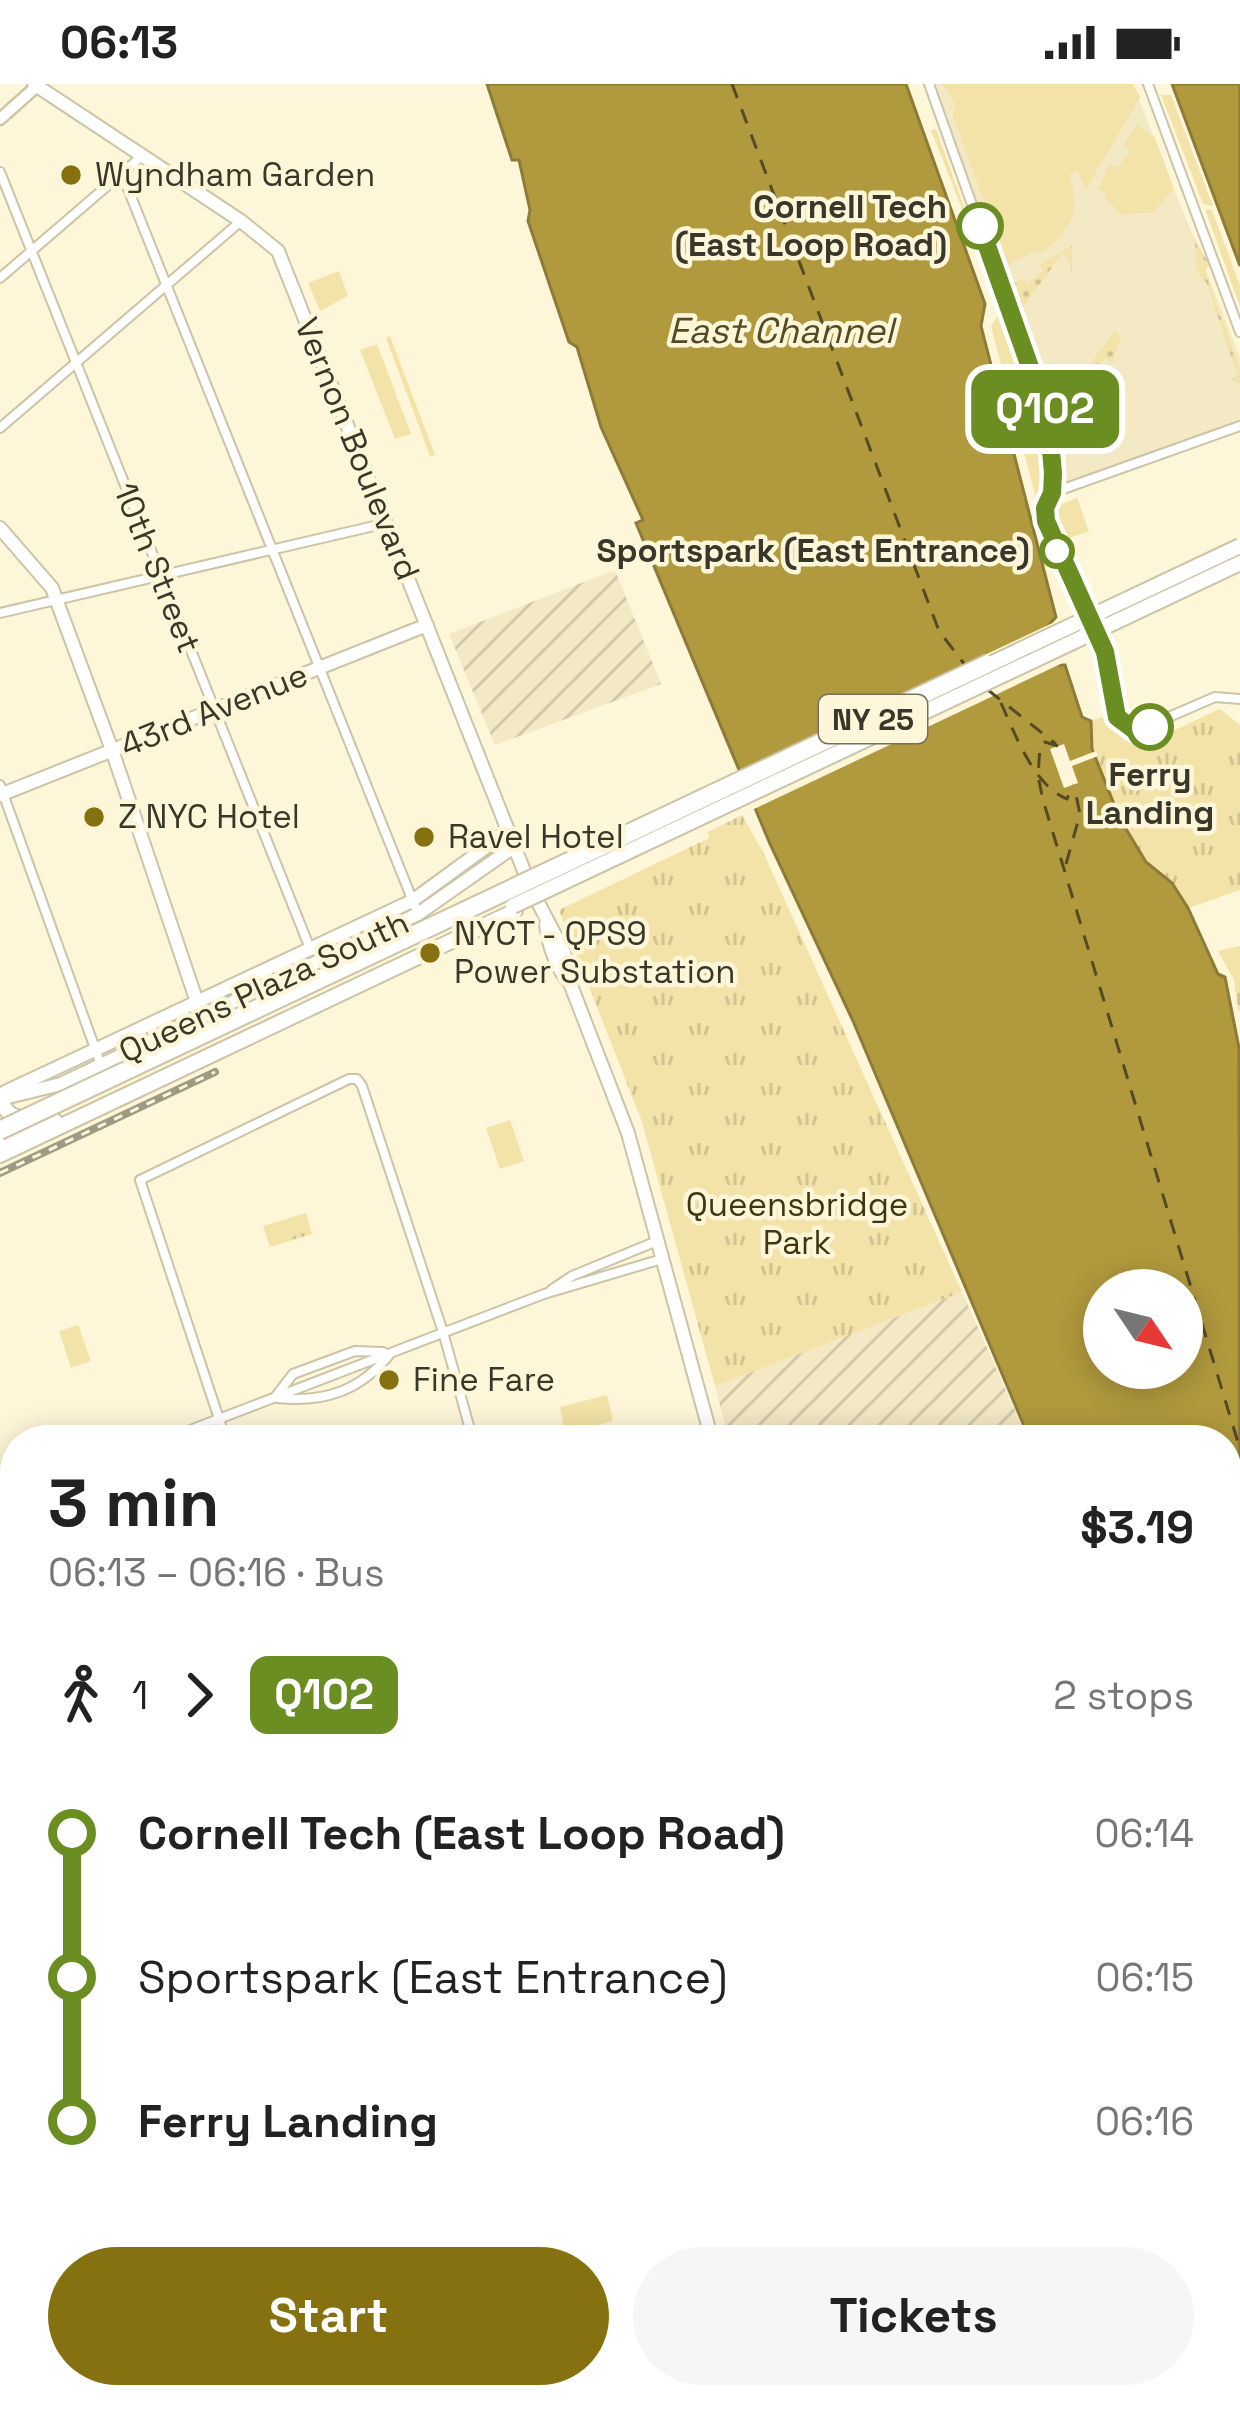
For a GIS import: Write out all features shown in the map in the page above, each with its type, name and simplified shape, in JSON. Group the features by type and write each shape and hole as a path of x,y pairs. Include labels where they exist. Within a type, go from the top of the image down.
{"highway":[{"name":"NY 25","path":"0,1116 1240,545"},
{"name":"NY 25","path":"0,1152 1240,566"},
{"path":"0,1152 65,1117 514,909"},
{"path":"0,1116 37,1119 184,1051 201,1032 199,1009"},
{"path":"0,1116 65,1117"}],"main road":[{"name":"Vernon Boulevard","path":"37,85 241,221 278,251 546,922 562,975 570,983 622,1114 708,1425"},
{"path":"0,528 52,589 199,1009"},
{"name":"43rd Avenue","path":"1,791 428,626"},
{"name":"Queens Plaza South","path":"415,907 508,831"},
{"name":"Queens Plaza South","path":"0,1116 95,1050 199,1009 415,907 515,846"},
{"name":"Queens Plaza South","path":"0,1116 199,1009"}],"street":[{"path":"929,84 1048,418 1053,452 1046,521 1105,652 1119,721 1133,729 1145,728 1215,697 1240,699"},
{"path":"1148,84 1240,332"},
{"path":"0,118 37,85"},
{"path":"0,278 142,156"},
{"name":"10th Street","path":"0,172 313,955"},
{"path":"122,174 415,907"},
{"path":"0,428 241,221"},
{"path":"1052,493 1240,426"},
{"path":"0,613 387,523"},
{"path":"1,791 101,1065"},
{"path":"221,1425 140,1180 328,1088 357,1079 443,1332 469,1425"},
{"path":"544,1294 572,1276 657,1241"},
{"path":"203,1425 544,1294 662,1259"},
{"path":"275,1397 293,1374 356,1351 391,1352"},
{"path":"275,1397 312,1402 370,1378 391,1352"}],"shaded area":[{"path":"935,84 1133,84 1240,357 1240,426 1070,487 1062,478 1049,405"},
{"path":"615,570 661,684 495,745 449,634"},
{"path":"962,1292 1021,1425 725,1425 715,1386"}],"green space":[{"path":"942,84 1133,84 1140,97 1086,189 1077,171 1069,174 1074,210 1059,238 1039,255 1036,251 1007,265 997,239 1000,229 986,208 953,115 956,105"},
{"path":"1161,95 1171,95 1213,206 1203,204"},
{"path":"1137,124 1155,138 1174,189 1153,212 1122,215 1104,191 1098,190 1110,164 1118,168 1129,151 1123,146"},
{"path":"936,129 992,285 931,130"},
{"path":"1205,209 1212,210 1240,285 1240,307"},
{"path":"1181,215 1209,264 1205,272 1240,369 1240,384 1231,379 1238,376 1206,282 1197,272 1195,243"},
{"path":"1072,245 1072,274 1062,253 1022,309 1013,285 1021,278 1027,284 1043,271 1039,265"},
{"path":"339,271 348,296 320,311 308,283"},
{"path":"997,301 1043,429 1045,481 1038,506 991,326 999,314"},
{"path":"1115,330 1121,337 1112,362 1105,358 1093,375 1101,380 1086,385 1079,379"},
{"path":"390,336 435,455 430,456 386,338"},
{"path":"377,344 411,434 395,439 360,350"},
{"path":"1096,387 1061,424 1056,403 1072,390"},
{"path":"1077,498 1089,531 1064,540 1053,507"},
{"path":"1220,709 1240,725 1240,890 1188,908 1172,883 1146,862 1120,819 1092,749 1091,721 1105,716 1115,730 1143,738 1175,730"},
{"name":"Queensbridge Park","path":"742,815 962,1292 715,1386 642,1122 559,910 709,838 708,832"},
{"path":"1240,946 1238,1011 1234,980 1218,951"},
{"path":"510,1120 524,1161 500,1169 486,1128"},
{"path":"306,1213 312,1234 270,1247 263,1226"},
{"path":"78,1325 91,1361 71,1368 59,1331"},
{"path":"607,1395 613,1421 563,1425 560,1407"}],"water":[{"name":"East Channel","path":"487,84 906,84 985,304 981,326 1056,617 1048,626 1059,665 1065,665 1082,717 1091,721 1092,749 1120,819 1146,862 1172,883 1218,974 1225,977 1239,1048 1239,1425 1024,1425 853,1021 770,844 636,523 643,520 601,427 577,347 569,342 528,221 519,160 512,160"},
{"path":"1172,84 1240,84 1240,266"}],"pier":[{"path":"1061,610 1062,619 1055,628 1063,658 1069,660 750,811 734,773 1061,619"},
{"path":"1064,744 1070,761 1096,751 1098,756 1072,766 1078,783 1064,788 1050,749"}],"ferry route":[{"path":"732,84 939,631 965,665"},
{"path":"988,690 1056,744"},
{"path":"1001,703 1027,758 1045,783 1067,799 1073,784"},
{"path":"1058,746 1045,742 1040,746 1038,776 1043,800 1233,1425"},
{"path":"1066,864 1080,814 1074,786"}],"railway":[{"path":"0,1173 215,1072"}],"bus line":[{"name":"Q102","path":"980,226 1048,418 1053,473 1046,521 1105,652 1117,717 1133,729 1150,727"}],"place":[{"name":"Wyndham Garden","path":"71,175"},
{"name":"Cornell Tech (East Loop Road)","path":"980,226"},
{"name":"Sportspark (East Entrance)","path":"1057,551"},
{"name":"Ferry Landing","path":"1150,727"},
{"name":"Z NYC Hotel","path":"94,817"},
{"name":"Ravel Hotel","path":"424,837"},
{"name":"NYCT - QPS9 Power Substation","path":"430,953"},
{"name":"Fine Fare","path":"389,1380"}]}
